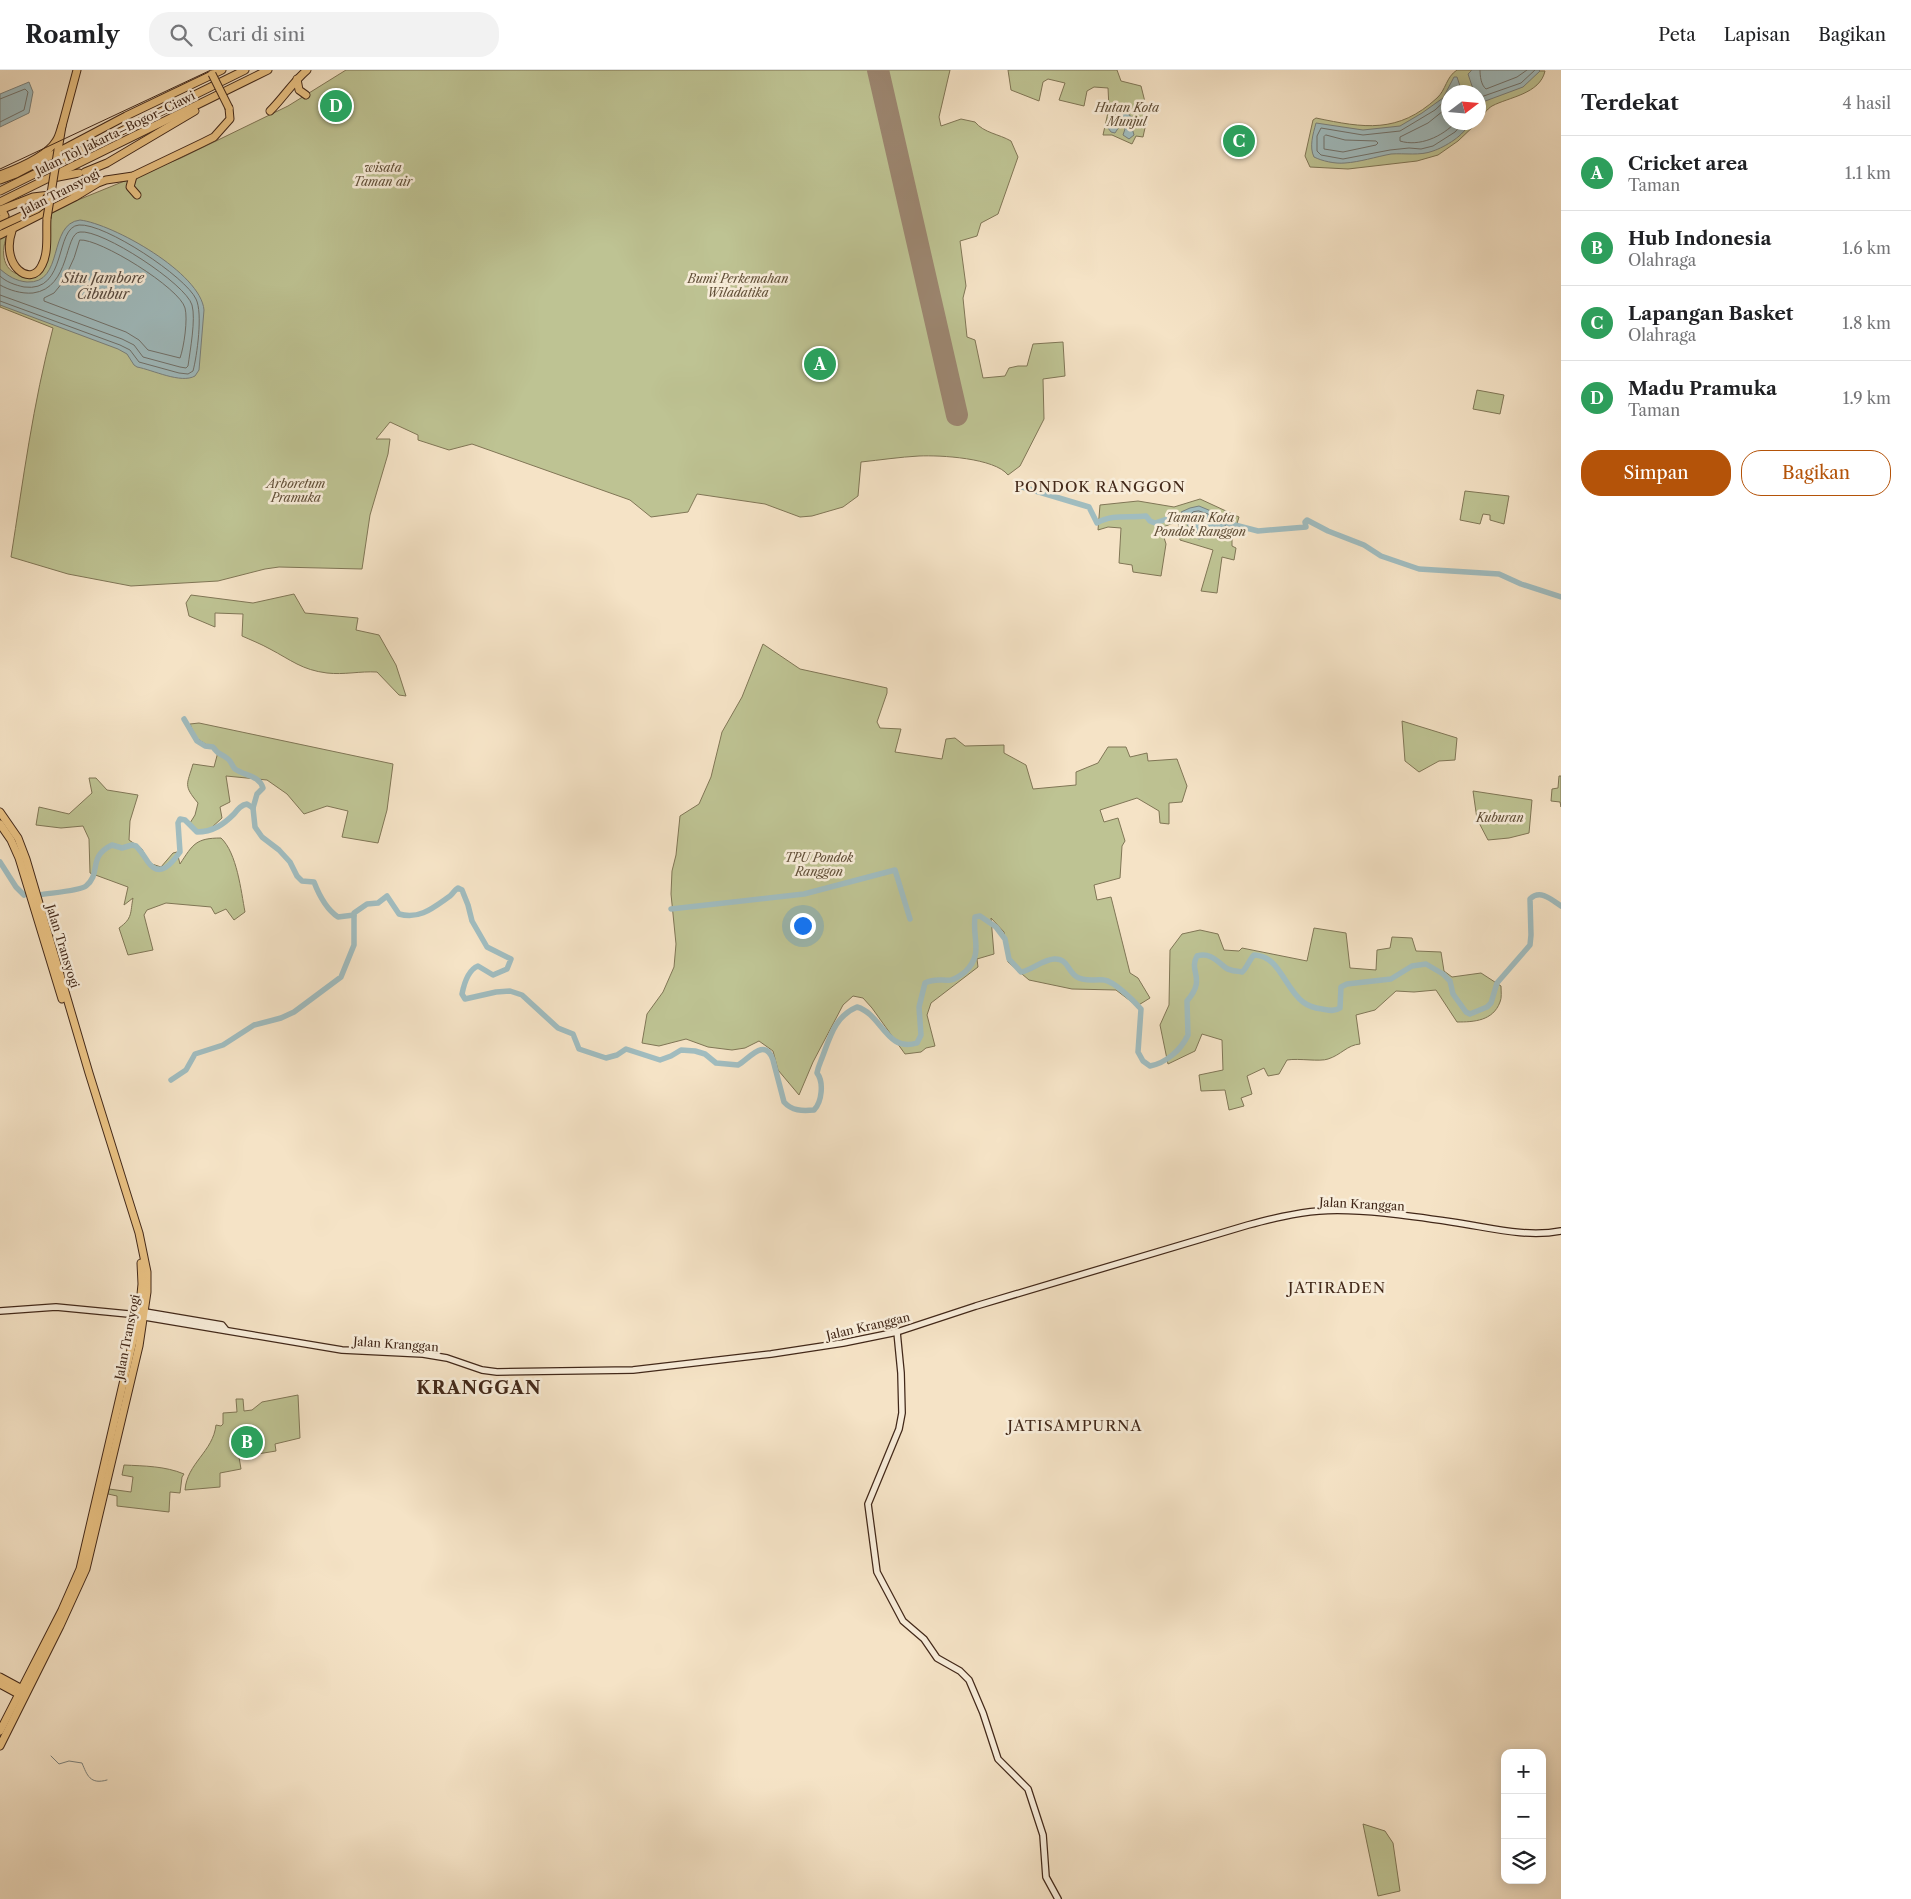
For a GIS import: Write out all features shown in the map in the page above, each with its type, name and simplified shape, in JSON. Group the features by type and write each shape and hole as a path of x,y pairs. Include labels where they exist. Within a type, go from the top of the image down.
{"highway":[{"path":"14,229 4,247 7,264 16,272 25,274 40,270 44,259 46,218 62,126 77,70"},
{"path":"0,180 16,174 126,116 222,70"},
{"name":"Jalan Tol Jakarta–Bogor–Ciawi","path":"0,192 245,70"},
{"name":"Jalan Tol Jakarta–Bogor–Ciawi","path":"0,202 268,70"},
{"path":"270,111 296,79 307,70"},
{"name":"Jalan Transyogi","path":"0,235 75,197 98,183 134,176 214,137 230,119 229,108 211,72"},
{"path":"296,79 299,90 306,96"},
{"path":"45,180 82,173 107,163 135,148 227,91"},
{"path":"0,175 40,155 56,142 62,126"},
{"path":"134,176 130,187 137,195"},
{"path":"0,221 5,216 0,211 33,197 67,193 98,183"},
{"name":"Jalan Transyogi","path":"0,226 42,206 50,194"},
{"name":"Jalan Transyogi","path":"0,812 2,822 19,858 99,1112 139,1250 146,1315 78,1581 23,1693 0,1746"},
{"name":"Jalan Transyogi","path":"0,1732 10,1710 23,1693 29,1673 78,1581"},
{"path":"4,1684 20,1681 29,1673"},
{"path":"0,1677 10,1694 10,1710"},
{"path":"4,1684 23,1693"}],"main road":[{"name":"Jalan Kranggan","path":"0,1311 56,1307 146,1315 342,1350 423,1354 447,1358 482,1370 497,1372 633,1370 787,1352 897,1332 970,1308 1282,1216 1319,1211 1340,1211 1413,1217 1517,1232 1546,1234 1561,1232"},
{"path":"897,1332 902,1413 899,1429 868,1504 877,1572 903,1621 924,1639 937,1658 960,1670 969,1680 983,1713 998,1758 1028,1789 1043,1835 1046,1877 1058,1899"}],"green space":[{"name":"Bumi Perkemahan Wiladatika","path":"346,70 950,70 939,117 941,126 961,119 975,122 987,131 1011,141 1018,157 998,214 981,223 977,236 960,241 966,286 963,298 967,337 975,340 983,378 1005,376 1009,368 1027,366 1033,344 1063,342 1065,376 1043,379 1044,419 1020,466 1008,475 1001,469 980,461 953,457 919,456 861,462 858,496 843,507 812,516 800,517 765,504 697,494 688,512 651,517 630,500 472,444 449,450 418,440 418,435 390,422 376,439 390,439 388,454 370,515 362,569 279,567 218,581 131,586 68,574 11,557 34,413 53,328 0,307 0,235 10,230 4,250 4,257 9,269 22,275 41,270 51,211 181,158 288,106"},
{"name":"Hutan Kota Munjul","path":"1008,70 1117,70 1121,81 1141,86 1148,114 1143,137 1136,136 1132,144 1112,135 1103,135 1109,108 1108,88 1094,87 1087,91 1084,106 1059,100 1065,83 1048,79 1043,82 1039,101 1011,90"},
{"path":"1457,70 1545,71 1542,79 1531,90 1492,106 1486,111 1486,85 1445,85"},
{"path":"1441,92 1441,130 1470,130 1438,155 1417,161 1348,169 1310,167 1305,156 1313,120 1316,118 1365,126 1394,123 1423,110"},
{"path":"1231,132 1247,134 1246,149 1230,148"},
{"path":"1477,390 1504,395 1500,414 1473,409"},
{"path":"1465,491 1509,496 1504,524 1490,520 1490,515 1483,514 1480,524 1460,520"},
{"name":"Taman Kota Pondok Ranggon","path":"1200,499 1239,517 1232,540 1232,546 1236,548 1234,560 1222,557 1217,593 1201,591 1213,550 1180,540 1178,521 1161,528 1166,544 1161,576 1133,572 1132,565 1119,563 1121,528 1108,527 1098,530 1100,505 1138,501 1174,507"},
{"path":"294,594 305,613 358,618 356,630 379,635 396,665 406,696 399,695 377,672 318,672 304,667 242,636 243,614 215,613 215,627 189,616 186,603 191,595 253,603"},
{"name":"TPU Pondok Ranggon","path":"763,644 800,669 887,688 877,722 880,728 901,729 895,752 942,759 946,739 955,738 965,746 1004,745 1004,753 1026,765 1033,789 1076,785 1076,772 1098,763 1108,747 1126,747 1130,757 1147,753 1148,761 1177,759 1187,786 1182,802 1169,803 1169,824 1160,823 1159,811 1137,798 1100,810 1104,822 1118,818 1125,841 1122,846 1120,878 1094,885 1097,900 1111,897 1130,973 1138,978 1150,998 1137,1006 1116,990 1072,989 1029,980 1008,962 1004,932 991,918 994,954 977,959 978,967 931,1003 927,1015 935,1046 926,1048 921,1052 905,1054 872,1008 863,998 853,996 843,1005 813,1062 799,1095 778,1070 773,1051 759,1041 745,1048 732,1050 708,1047 686,1039 659,1046 642,1043 647,1014 663,992 674,967 676,944 671,894 672,871 676,855 680,816 699,804 711,777 722,732 742,697"},
{"path":"1402,721 1457,738 1455,760 1439,761 1419,772 1405,761"},
{"path":"199,723 393,764 387,810 378,843 342,837 348,811 327,806 304,814 287,794 267,780 226,776 230,802 220,807 222,818 210,829 196,831 190,823 195,815 198,803 188,788 189,776 193,764 214,767 218,752 196,738 190,724"},
{"path":"1559,776 1561,776 1561,807 1560,802 1551,801 1552,789 1558,788"},
{"path":"89,778 96,778 107,790 138,795 130,821 129,840 142,849 149,863 161,867 173,853 177,852 180,864 192,847 200,841 221,838 235,862 245,912 234,920 226,909 215,914 211,907 166,903 147,910 144,915 153,950 128,955 119,928 127,921 131,911 133,898 124,905 128,887 90,873 89,839 83,826 61,828 36,825 39,807 69,814 92,793"},
{"name":"Kuburan","path":"1473,791 1532,800 1529,833 1509,838 1488,840 1477,819"},
{"path":"1314,928 1346,933 1350,968 1376,970 1377,950 1390,948 1392,937 1412,938 1416,951 1441,952 1444,971 1452,977 1481,973 1501,986 1500,1002 1488,1017 1470,1022 1457,1022 1436,990 1396,991 1375,1010 1356,1015 1360,1044 1351,1046 1324,1060 1287,1060 1279,1074 1268,1076 1264,1068 1247,1076 1252,1094 1241,1098 1244,1106 1229,1110 1225,1090 1201,1091 1199,1075 1223,1070 1222,1040 1202,1034 1195,1051 1168,1064 1160,1025 1169,1005 1170,950 1182,934 1200,930 1218,934 1224,950 1239,951 1242,948 1307,961"},
{"path":"298,1395 300,1438 275,1444 276,1451 239,1457 241,1469 220,1473 220,1487 185,1490 190,1472 210,1443 216,1425 221,1426 223,1424 223,1413 237,1412 236,1399 243,1399 244,1411 252,1410 262,1402"},
{"path":"124,1465 162,1468 184,1474 180,1493 170,1492 169,1512 117,1506 117,1496 108,1494 109,1489 131,1492 133,1477 122,1475"},
{"path":"1363,1824 1385,1831 1393,1843 1400,1891 1378,1896"}],"water":[{"path":"1472,70 1540,71 1523,87 1486,101 1486,85 1472,85 1468,74"},
{"path":"1454,77 1457,77 1460,85 1450,85"},
{"path":"29,82 33,92 29,113 0,127 0,94"},
{"path":"1441,99 1441,130 1465,130 1449,144 1428,153 1391,154 1362,161 1341,163 1333,163 1314,157 1312,145 1316,123 1363,130 1400,126"},
{"path":"1124,107 1129,108 1129,115 1135,119 1132,128 1134,135 1129,139 1123,135 1125,129 1123,126 1119,127 1115,133 1111,132 1108,128 1110,123 1117,121 1117,112"},
{"name":"Situ Jambore Cibubur","path":"80,220 95,223 133,240 172,266 188,281 199,296 204,310 199,370 195,376 189,378 175,377 137,367 127,354 118,349 0,305 0,269 19,281 39,280 47,274 52,264 63,232 70,224"},
{"path":"1199,506 1211,511 1217,518 1223,516 1231,520 1232,524 1228,538 1224,539 1214,535 1199,539 1193,536 1181,512"}],"waterway":[{"path":"1019,486 1089,507 1097,523 1114,517 1146,516 1155,523 1173,517 1189,516"},
{"path":"1227,523 1258,531 1306,527 1305,522 1307,520 1328,531 1364,545 1381,556 1419,569 1499,574 1521,584 1561,597"},
{"path":"184,719 197,741 205,746 213,747 226,757 235,769 255,778 261,784 263,788 257,794 253,808 255,827 262,837 279,850 290,862 297,876 302,881 314,882 323,901 334,914 338,917 354,915"},
{"path":"39,895 71,891 86,886 91,881 100,855 112,845 122,848 132,845 136,846 152,867 157,869 165,868 180,852 178,823 180,819 185,820 197,832 203,832 222,824 243,805 247,804 253,808"},
{"path":"0,862 16,887 24,895"},
{"path":"671,909 804,894 895,870 910,919"},
{"path":"171,1080 186,1070 195,1054 223,1045 254,1025 281,1018 294,1012 341,977 354,945 354,913 367,904 378,903 387,896 399,914 414,915 432,908 458,888 462,890 472,921 487,947 511,959 507,969 493,975 478,966 475,968 469,974 464,986 462,994 465,999 510,991 522,995 558,1028 573,1034 579,1049 606,1058 617,1055 626,1049 660,1060 681,1050 705,1054 716,1063 738,1065 756,1052 766,1050 770,1053 773,1060 784,1102 798,1110 814,1110 817,1106 821,1087 821,1081 817,1073 818,1067 828,1042 838,1022 843,1016 857,1007 873,1017 891,1038 898,1043 907,1045 917,1043 921,1035 919,1007 925,983 935,980 953,979 965,972 971,965 976,952 975,917 980,916 996,927 1005,939 1009,959 1021,972 1045,961 1059,959 1080,979 1108,981 1124,992 1141,1009 1138,1052 1143,1061 1150,1066 1162,1062 1172,1055 1188,1035 1187,1001 1196,987 1197,981 1194,967 1197,956 1210,956 1228,969 1242,972 1254,955 1263,956 1276,966 1291,989 1303,1002 1307,1005 1331,1010 1340,1008 1341,987 1347,984 1391,979 1412,966 1426,964 1443,974 1450,981 1453,994 1466,1012 1470,1014 1487,1007 1491,1003 1497,983 1530,945 1530,899 1534,896 1542,895 1561,906"},
{"path":"51,1756 59,1764 69,1761 82,1763 90,1778 97,1781 107,1780"}],"runway":[{"path":"878,70 957,415"}],"tram line":[{"path":"0,169 211,70"}],"place":[{"name":"Madu Pramuka","path":"336,106"},
{"name":"Lapangan Basket","path":"1239,141"},
{"name":"Cricket area","path":"820,364"},
{"name":"Hub Indonesia","path":"247,1442"}],"district":[{"name":"PONDOK RANGGON","path":"1100,486"},
{"name":"JATIRADEN","path":"1337,1287"},
{"name":"KRANGGAN","path":"479,1388"},
{"name":"JATISAMPURNA","path":"1075,1425"}],"park label":[{"name":"wisata Taman air","path":"383,174"},
{"name":"Arboretum Pramuka","path":"296,490"}]}
